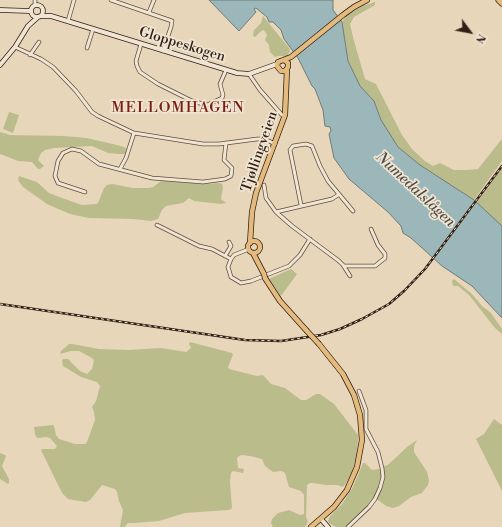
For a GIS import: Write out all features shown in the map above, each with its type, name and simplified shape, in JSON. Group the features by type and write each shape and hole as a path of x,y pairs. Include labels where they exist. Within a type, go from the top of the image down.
{"highway":[{"path":"499,0 502,3"}],"main road":[{"name":"Tjøllingveien","path":"250,243 252,231 252,212 256,193 285,115 286,80 291,59 354,6 367,0"},
{"path":"0,65 15,47 28,26 42,13 42,9 39,6 35,5 32,7 28,26"},
{"name":"Gloppeskogen","path":"42,9 51,16"},
{"path":"0,10 31,13 39,16"},
{"name":"Gloppeskogen","path":"39,16 51,16 238,73 249,74 277,64"},
{"path":"286,80 277,64 280,61 291,59"},
{"path":"280,70 284,71 288,67 288,63 284,60"},
{"name":"Gloppeskogen","path":"264,69 272,68 280,70"},
{"name":"Tjøllingveien","path":"252,231 257,242"},
{"path":"259,264 260,246 254,241 250,243 248,249 253,253 264,276 280,301 319,344 338,368 351,388 359,410 362,432 359,459 350,484 339,501 311,527"},
{"path":"253,253 259,251"},
{"path":"321,519 328,527"}],"street":[{"path":"35,0 35,5"},
{"path":"111,0 170,20 172,22 163,51"},
{"path":"149,12 154,0"},
{"path":"68,21 74,1"},
{"path":"87,48 93,29"},
{"path":"30,55 39,42"},
{"path":"141,44 136,61 136,66 140,72 158,84 192,101 207,105 223,97 220,84 226,70"},
{"path":"15,47 41,59 53,67 96,115 134,134 203,144 226,143 257,138 265,139 275,144"},
{"path":"249,74 260,90 282,115"},
{"path":"120,169 126,158 134,134"},
{"path":"84,192 58,183 55,176 58,161 63,153 72,149 81,151 99,164 152,178 203,182 225,179 231,176 233,169 224,160 226,143"},
{"path":"301,205 291,148 293,146 306,144 312,146 323,173 338,195 353,211"},
{"path":"264,185 266,198 276,212 344,266 350,276"},
{"path":"276,212 332,199 338,195"},
{"path":"158,225 199,246 212,249 231,259"},
{"path":"344,266 375,266 385,258 385,254 378,245 371,229"},
{"path":"248,249 234,255 228,268 233,279 238,282 246,283 282,270 290,265 300,255 310,239"},
{"path":"225,256 230,247 229,242"},
{"path":"348,527 369,508 380,488 383,477 378,452 366,429 366,410 360,391"}],"green space":[{"path":"375,2 375,5 354,17 350,24 354,41 365,79 376,84 402,135 412,149 433,166 440,163 454,170 478,169 502,140 502,161 474,200 420,165 398,147 381,120 374,101 360,86 348,61 342,22 347,15 363,6"},
{"path":"263,16 289,48 290,51 287,56 275,57 270,52 269,45 265,40 267,35 264,30 255,37 253,36 254,30 261,23"},
{"path":"9,112 19,115 13,133 3,129"},
{"path":"0,132 10,135 87,138 121,146 126,148 127,151 124,154 108,153 92,146 54,148 45,150 41,153 38,160 44,166 38,169 32,162 18,161 0,154"},
{"path":"502,168 502,226 476,203"},
{"path":"19,176 37,182 49,193 82,205 98,203 104,188 107,185 112,184 133,188 149,188 161,181 222,184 221,199 226,203 221,204 194,201 189,198 183,203 166,206 162,210 158,219 151,221 89,218 70,214 47,204 23,187 18,180"},
{"path":"291,269 297,274 281,296 269,279"},
{"path":"454,279 491,313 502,329 502,334 495,328 469,295 458,286 453,286 452,281"},
{"path":"190,342 232,353 233,355 228,367 229,369 257,376 263,375 271,384 285,388 301,400 306,400 316,394 320,394 334,404 358,435 356,459 351,475 344,486 313,483 307,485 306,517 308,522 305,527 273,527 271,523 272,519 278,513 289,510 300,515 304,514 304,495 301,491 289,487 285,473 281,471 273,472 265,466 262,459 250,456 242,455 237,458 238,468 244,469 243,473 233,471 231,473 230,481 232,508 229,510 185,513 159,521 128,523 124,527 120,527 123,510 115,489 102,485 90,500 86,502 68,499 62,493 41,450 55,449 57,446 50,438 37,438 34,427 53,425 59,439 75,444 85,444 95,420 92,407 96,401 100,386 97,382 81,377 63,366 62,361 63,359 68,359 80,371 87,374 92,369 94,360 92,358 79,351 71,351 60,354 61,351 69,344 72,344 99,349 128,350 161,348 186,352 191,348 189,344"},
{"path":"494,419 502,425 502,491 476,439 484,434"},
{"path":"417,440 414,446 414,452 427,472 429,480 428,485 422,493 411,497 399,506 393,508 374,499 345,527 336,527 329,523 328,521 330,516 342,504 353,487 363,463 365,463 372,470 379,469 389,464"},
{"path":"0,453 6,456 2,466 9,479 8,484 0,479"}],"water":[{"name":"Numedalslågen","path":"209,0 333,0 333,10 342,22 348,61 360,86 374,101 381,120 398,147 420,165 474,200 502,226 502,318 472,286 442,266 411,238 403,233 401,226 388,212 349,179 334,158 329,134 331,131 330,127 325,126 323,110 315,89 298,58 284,39 281,30 273,22 269,22 267,17 256,8 254,9 256,12 239,31"}],"pier":[{"path":"475,200 477,201 434,259 432,258"}],"railway":[{"path":"0,304 245,340 281,341 321,335 340,329 362,319 389,304 404,291 425,269 502,166"}],"district":[{"name":"MELLOMHAGEN","path":"178,108"}]}
